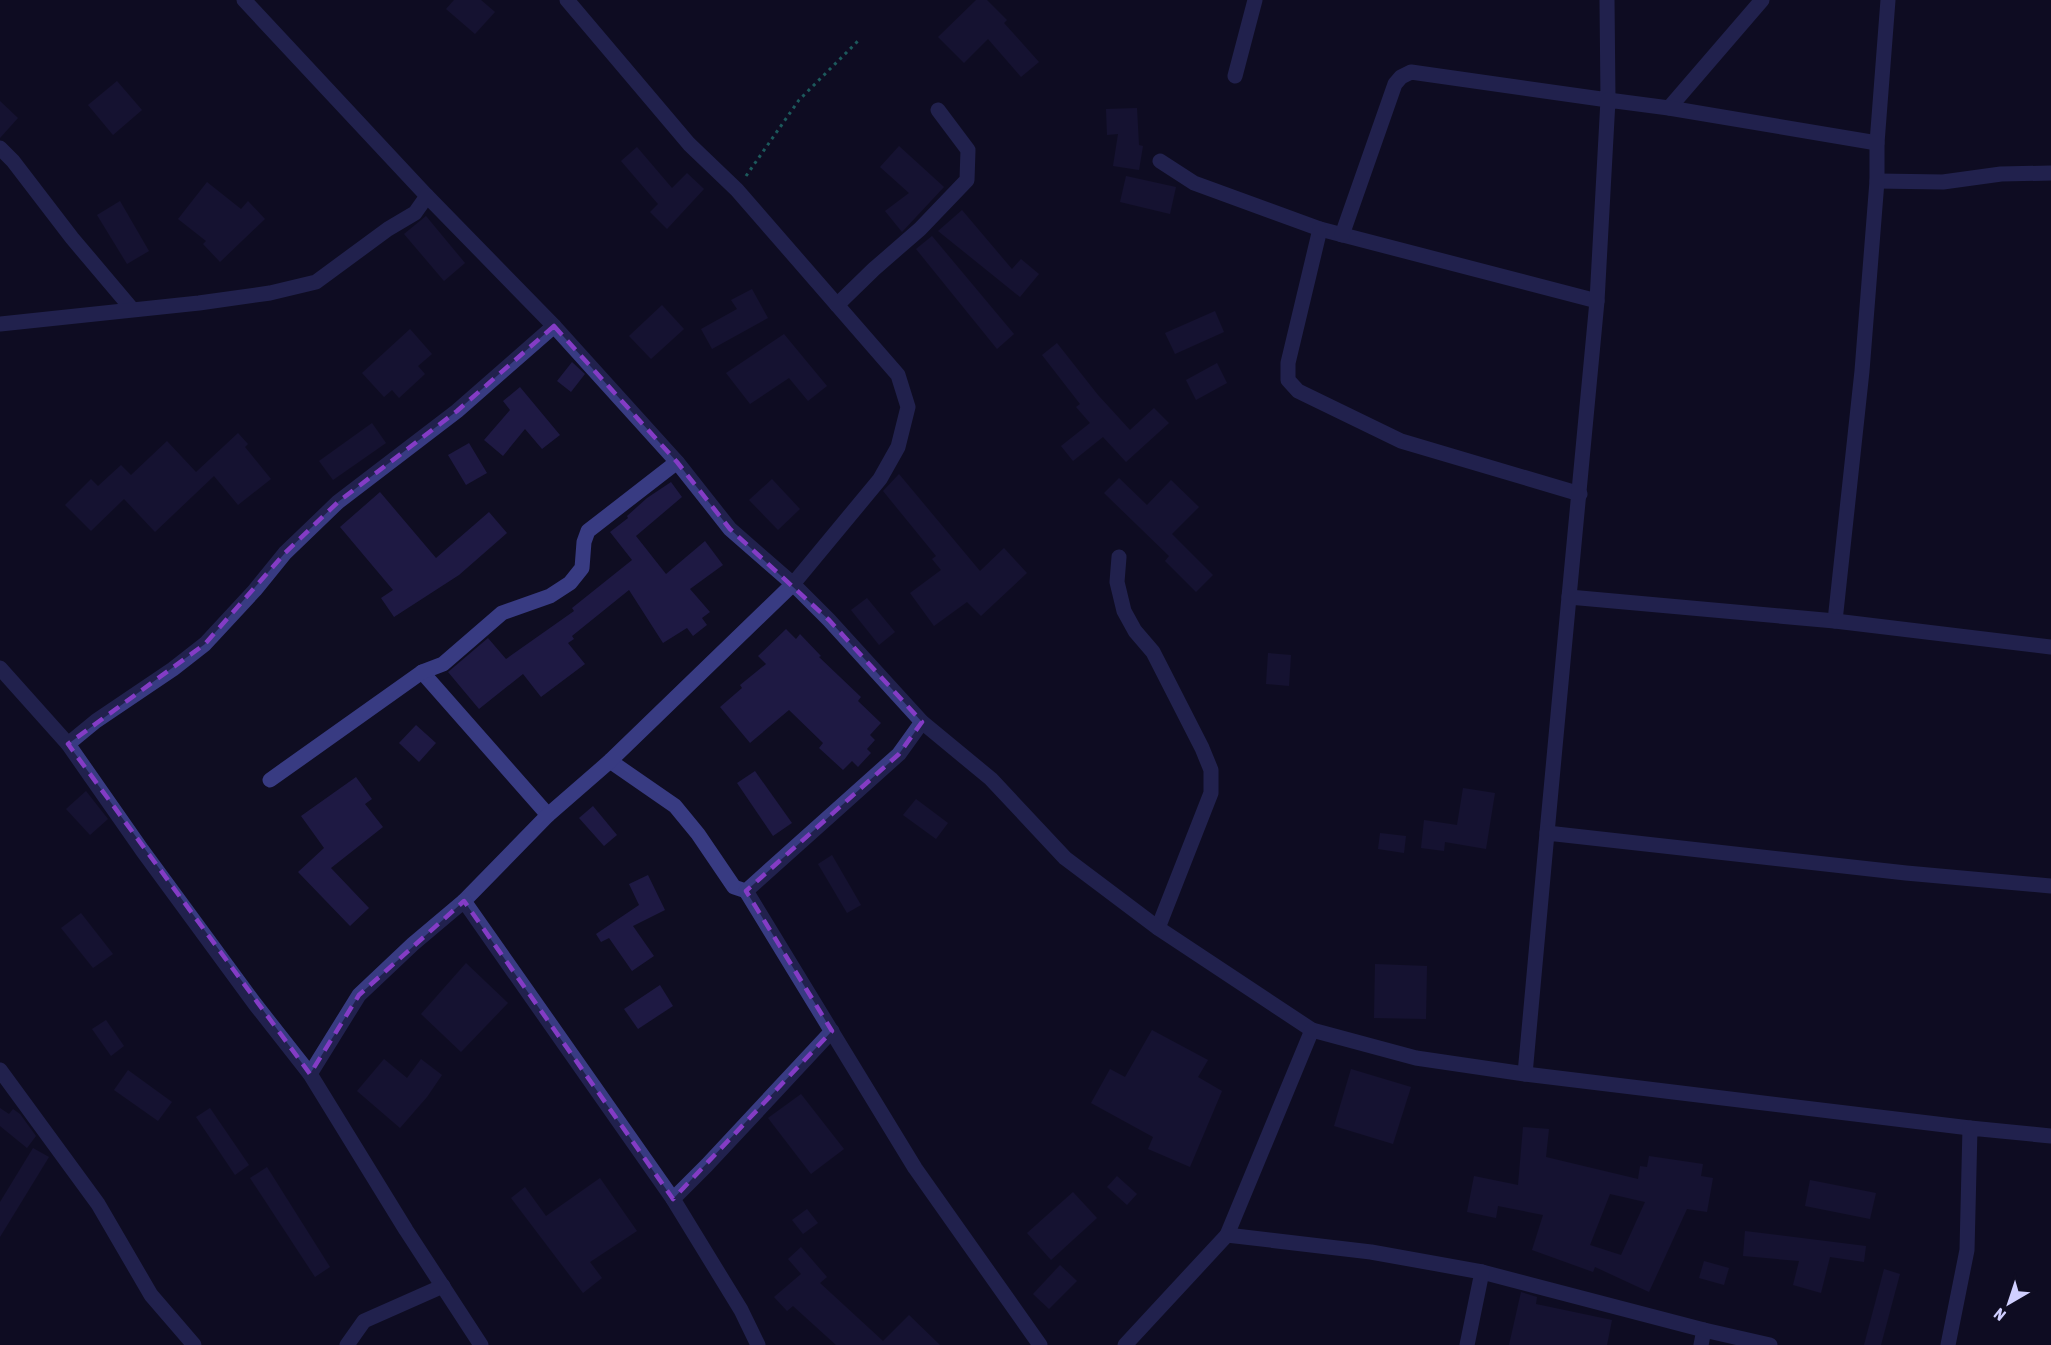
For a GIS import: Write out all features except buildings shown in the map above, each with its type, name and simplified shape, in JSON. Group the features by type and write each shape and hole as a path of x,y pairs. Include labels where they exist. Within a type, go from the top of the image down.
{"street":[{"path":"244,0 427,196 554,326 677,462 730,529 793,584 829,620 922,722 991,779 1065,858 1158,928 1312,1030 1416,1058 1525,1074 2051,1136"},
{"path":"310,1074 359,995 413,944 464,901 548,815 610,761 793,584 880,479 898,447 908,407 898,375 737,190 689,144 567,0"},
{"path":"1235,76 1255,0"},
{"path":"1525,1074 1597,301 1608,100 1607,0"},
{"path":"1669,108 1762,0"},
{"path":"1835,621 1862,371 1877,181 1877,143 1887,0"},
{"path":"1342,235 1395,84 1401,77 1411,72 1669,108 1877,143"},
{"path":"837,305 920,229 967,180 968,150 938,110"},
{"path":"0,148 13,161 72,238 132,309"},
{"path":"1160,161 1194,183 1320,229 1597,301"},
{"path":"1877,181 1943,182 2001,174 2051,173"},
{"path":"0,324 270,294 316,282 388,229 414,213 427,196"},
{"path":"1320,229 1288,363 1288,380 1298,391 1401,441 1580,494"},
{"path":"68,744 96,721 173,669 205,644 255,590 285,552 338,502 457,411 554,326"},
{"path":"270,780 422,672 443,664 502,613 550,596 570,584 582,568 584,542 588,531 677,462"},
{"path":"1119,557 1117,582 1124,611 1135,631 1153,652 1211,770 1211,793 1158,928"},
{"path":"1569,597 1835,621 2051,647"},
{"path":"0,668 68,744 255,1004 310,1074 405,1230 481,1345"},
{"path":"422,672 548,815"},
{"path":"746,891 899,754 922,722"},
{"path":"610,761 675,806 698,834 734,887 746,891 915,1168 1040,1345"},
{"path":"1547,833 1905,873 2051,886"},
{"path":"464,901 673,1199 741,1310 758,1345"},
{"path":"1125,1345 1227,1234 1312,1030"},
{"path":"673,1199 832,1031"},
{"path":"0,1070 98,1204 151,1295 194,1345"},
{"path":"1948,1345 1966,1250 1970,1128"},
{"path":"1227,1234 1371,1252 1482,1272 1703,1337 1770,1345"},
{"path":"1467,1345 1482,1272"},
{"path":"347,1345 364,1321 443,1286"}],"path":[{"path":"737,190 799,100 858,41"}],"highlighted area":[{"path":"554,326 677,462 730,529 829,620 922,722 899,754 746,891 832,1031 673,1199 464,901 359,995 310,1074 68,744 205,644 285,553 338,502 457,411"}]}
